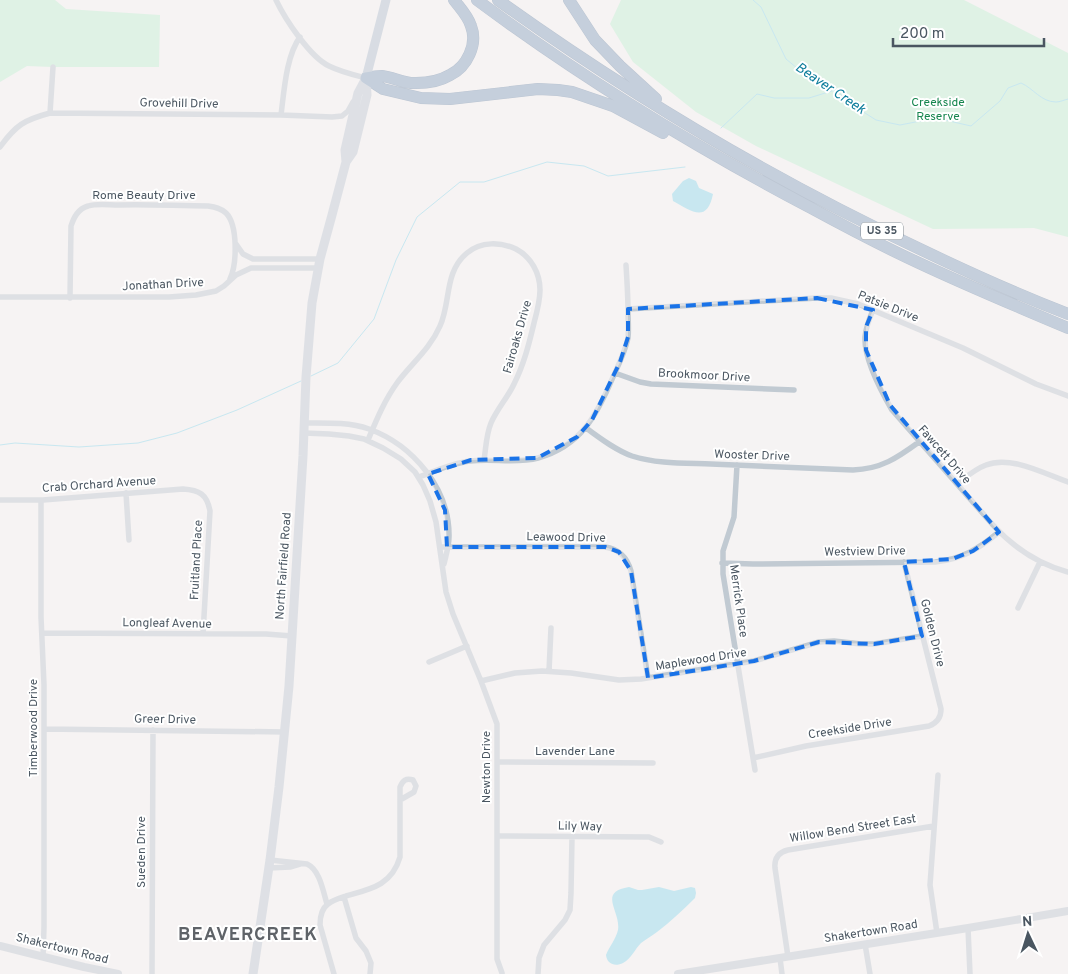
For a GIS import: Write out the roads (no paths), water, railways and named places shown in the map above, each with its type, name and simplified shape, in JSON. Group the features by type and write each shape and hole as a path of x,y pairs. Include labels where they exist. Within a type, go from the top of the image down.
{"highway":[{"path":"366,78 382,76 413,84 434,82 460,69 470,53 474,40 471,26 463,11 454,0"},
{"name":"US 35","path":"477,0 514,28 590,79 670,130 758,181 918,263 1068,328"},
{"name":"US 35","path":"498,0 532,25 667,113 807,193 970,273 1068,314"},
{"path":"569,0 596,40 620,66 646,91 704,135"},
{"path":"366,78 383,89 421,98 450,99 538,89 572,92 613,106 714,162 758,181"}],"main road":[{"name":"North Fairfield Road","path":"346,162 345,150 358,92 366,78 386,0"},
{"name":"North Fairfield Road","path":"253,974 285,732 310,326 319,263 346,162 352,152 367,95 366,78"}],"street":[{"path":"276,0 281,11 313,55 328,66 366,78"},
{"path":"281,115 294,45 300,37"},
{"path":"50,113 53,67"},
{"name":"Grovehill Drive","path":"0,147 18,125 35,117 50,113 332,117 342,116 348,111 358,92"},
{"name":"Rome Beauty Drive","path":"70,298 71,226 82,209 94,205 126,204 215,207 224,211 230,218 234,240 234,268 229,280"},
{"path":"234,240 241,252 252,259 319,263"},
{"name":"Fairoaks Drive","path":"368,440 390,394 402,376 423,354 439,329 451,277 456,266 467,252 477,247 503,244 520,251 531,262 538,277 540,295 524,362 511,390 491,424 486,440 484,460"},
{"name":"Jonathan Drive","path":"0,297 150,298 196,295 218,290 239,272 251,268 319,263"},
{"path":"419,477 465,461 537,458 560,449 586,428 600,406 622,356 628,337 626,265"},
{"name":"Patsie Drive","path":"628,309 831,298 873,310 963,348 1032,382 1068,396"},
{"name":"Fawcett Drive","path":"873,310 866,328 865,344 867,356 890,405 919,442 999,532 1018,549 1040,562 1068,572"},
{"name":"Brookmoor Drive","path":"615,373 651,384 794,390"},
{"name":"Newton Drive","path":"304,423 336,423 372,431 388,438 417,460 428,474 440,495 445,510 449,538 443,571"},
{"name":"Wooster Drive","path":"586,428 622,452 641,459 658,462 853,470 879,466 891,461 919,442"},
{"name":"Newton Drive","path":"304,433 349,436 368,440 411,467 427,492 433,509 448,599 497,724 497,959 502,973"},
{"path":"957,484 981,467 991,463 1004,462 1023,466 1068,482"},
{"name":"Merrick Place","path":"737,465 734,516 724,546 722,563 755,770"},
{"name":"Crab Orchard Avenue","path":"0,500 41,500 183,489 199,492"},
{"name":"Fruitland Place","path":"199,492 207,501 210,511 203,634"},
{"path":"126,493 129,540"},
{"name":"Timberwood Drive","path":"41,500 44,671 43,957"},
{"name":"Westview Drive","path":"722,563 942,561 963,556 999,532"},
{"name":"Leawood Drive","path":"440,547 605,547 619,552 626,559 631,571 648,678"},
{"name":"Golden Drive","path":"904,562 941,709"},
{"path":"1018,608 1040,562"},
{"path":"549,671 551,628"},
{"name":"Longleaf Avenue","path":"42,633 266,634 292,636"},
{"name":"Maplewood Drive","path":"481,681 515,673 549,671 619,680 648,678 754,661 819,642 834,641 874,644 922,636"},
{"path":"429,662 467,646"},
{"name":"Creekside Drive","path":"753,758 806,746 929,726 938,719 941,709"},
{"name":"Greer Drive","path":"44,729 285,732"},
{"name":"Sueden Drive","path":"152,974 153,730"},
{"name":"Lavender Lane","path":"497,762 653,763"},
{"path":"937,933 930,885 938,775"},
{"path":"334,974 320,925 322,910 328,904 379,885 391,875 400,857 400,800"},
{"name":"Willow Bend Street East","path":"784,957 774,868 777,857 782,852 934,826"},
{"name":"Lily Way","path":"497,836 649,837 662,842"},
{"path":"538,974 539,958 544,945 565,920 570,910 572,837"},
{"path":"269,864 290,867 302,863 312,866 328,904"},
{"path":"344,897 356,938 366,951 371,963 370,974"},
{"name":"Shakertown Road","path":"678,974 1068,911"},
{"path":"968,928 970,974"},
{"path":"865,944 870,974"},
{"name":"Shakertown Road","path":"0,946 118,974"},
{"path":"782,974 784,957"}],"water":[{"path":"689,178 696,181 699,188 713,194 707,209 702,212 692,211 673,201 672,194 683,181"},
{"path":"629,887 642,890 659,887 674,891 691,887 695,888 696,893 695,898 662,928 641,943 628,959 623,963 614,965 608,961 606,955 618,930 612,898 614,893"}],"waterway":[{"name":"Beaver Creek","path":"753,0 761,7 786,59 803,73 836,90 854,106 876,120 900,125 936,118 971,126 1000,101 1008,88 1021,83 1046,100 1058,102 1068,99"},
{"path":"721,128 757,94 774,98 809,98 835,90"},
{"path":"311,376 338,363 374,319 396,260 417,217 460,182 484,182 547,162 584,166 608,176 685,167"},
{"path":"0,445 15,443 79,447 138,443 177,433 237,410 301,381"}],"district":[{"name":"BEAVERCREEK","path":"248,935"}],"park label":[{"name":"Creekside Reserve","path":"938,110"}]}
